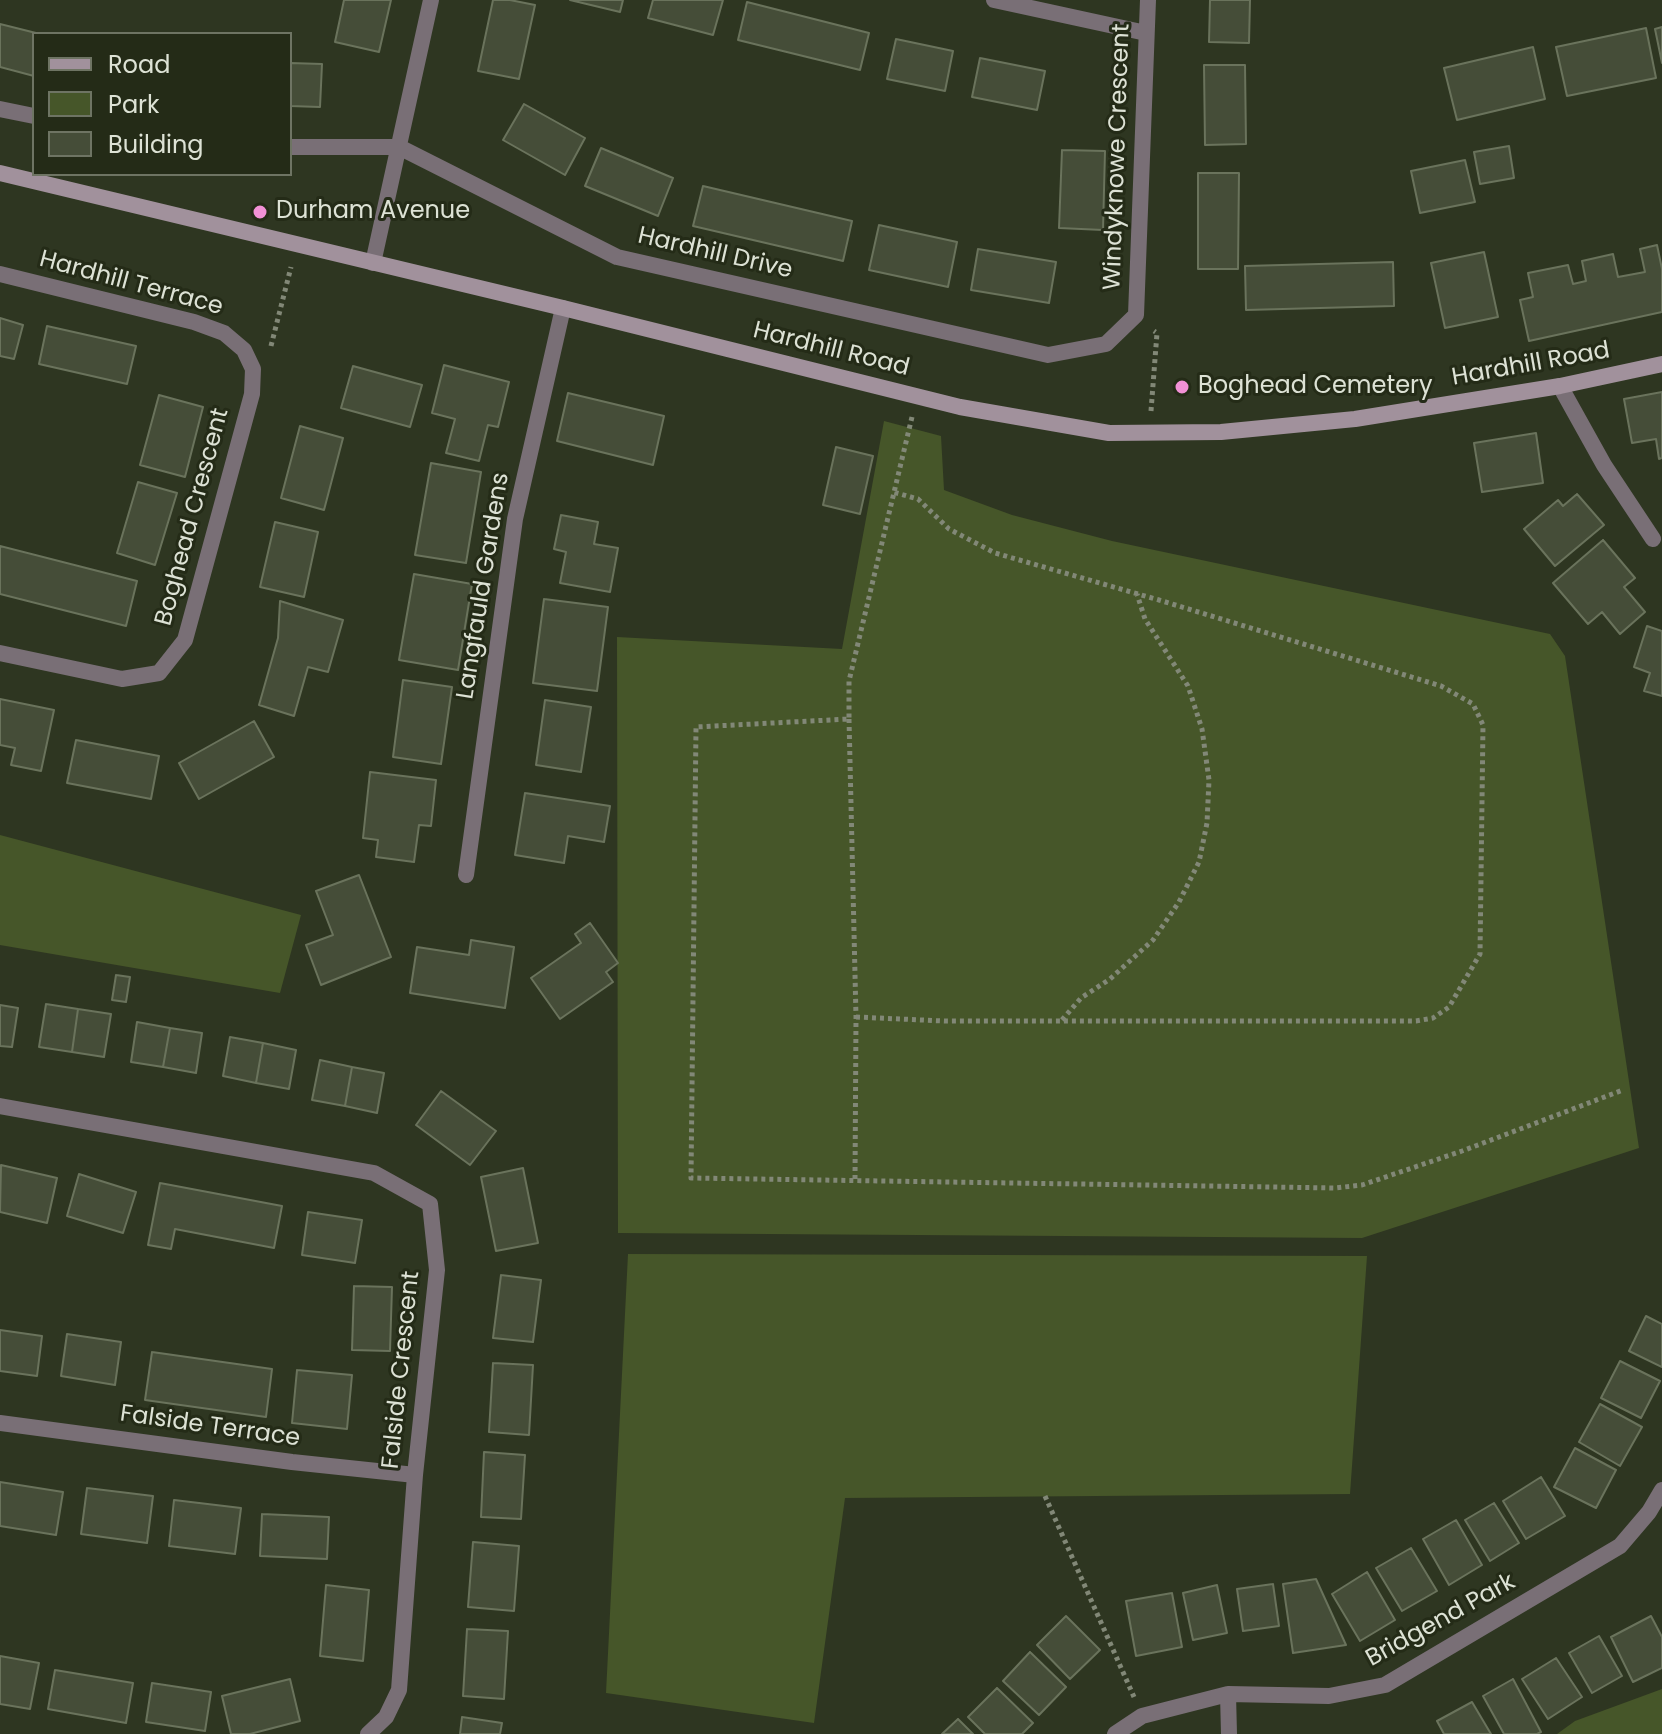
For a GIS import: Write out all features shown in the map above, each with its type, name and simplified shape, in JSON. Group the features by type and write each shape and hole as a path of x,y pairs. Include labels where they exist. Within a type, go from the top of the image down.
{"main road":[{"name":"Hardhill Road","path":"0,173 563,308 917,397 1109,433 1221,432 1355,419 1560,386 1662,364"}],"street":[{"path":"373,263 431,0"},
{"path":"994,0 1146,33"},
{"name":"Windyknowe Crescent","path":"1136,315 1148,0"},
{"path":"0,109 32,116"},
{"name":"Hardhill Drive","path":"292,147 399,147 617,257 1048,355 1106,344 1136,315"},
{"name":"Hardhill Terrace","path":"0,274 194,322 224,333 244,350 253,369"},
{"name":"Langfauld Gardens","path":"466,875 515,519 563,308"},
{"name":"Boghead Crescent","path":"0,653 122,679 159,673 185,640 252,394 253,369"},
{"path":"1560,386 1604,465 1653,539"},
{"name":"Falside Crescent","path":"0,1106 374,1173 430,1204 437,1270 415,1475 399,1690 386,1717 368,1734"},
{"name":"Falside Terrace","path":"0,1423 415,1475"},
{"name":"Bridgend Park","path":"1115,1734 1142,1716 1228,1694 1329,1696 1385,1685 1620,1546 1649,1512 1662,1490"},
{"path":"1228,1694 1229,1734"}],"path":[{"path":"253,369 271,346 290,271"},
{"path":"1136,315 1157,333 1149,432"},
{"path":"855,1181 856,1017 849,681 917,397"},
{"path":"856,1017 944,1021 1416,1021 1433,1018 1449,1007 1480,954 1483,725 1473,704 1441,686 995,553 949,529 918,499 893,492"},
{"path":"1062,1020 1081,998 1110,979 1153,940 1179,902 1199,862 1207,823 1209,780 1202,729 1188,686 1145,619 1136,593"},
{"path":"849,719 696,727 691,1178 1335,1188 1362,1185 1462,1151 1623,1090"},
{"path":"1045,1496 1142,1716"}],"green space":[{"path":"884,421 941,436 944,490 1012,515 1112,541 1550,634 1565,656 1639,1148 1362,1238 618,1233 617,637 842,649"},
{"path":"0,835 301,915 280,993 0,945"},
{"path":"628,1254 1367,1256 1350,1494 845,1498 814,1723 606,1693"},
{"path":"1662,1689 1662,1734 1557,1734 1575,1721"}],"building":[{"path":"344,0 391,0 379,52 335,42"},
{"path":"493,0 535,5 519,79 478,71"},
{"path":"570,0 623,0 620,12"},
{"path":"653,0 723,0 713,35 648,18"},
{"path":"1210,0 1250,0 1249,43 1209,42"},
{"path":"747,2 869,33 860,70 738,40"},
{"path":"0,24 32,32 32,75 0,67"},
{"path":"1662,27 1662,63 1655,29"},
{"path":"1646,28 1656,78 1567,96 1556,47"},
{"path":"896,39 953,51 945,91 887,79"},
{"path":"1533,47 1545,99 1457,120 1444,68"},
{"path":"980,58 1045,71 1037,110 972,97"},
{"path":"292,63 322,64 320,107 292,106"},
{"path":"1204,65 1245,65 1246,144 1205,145"},
{"path":"524,104 585,138 565,175 503,140"},
{"path":"1509,146 1514,178 1480,184 1474,152"},
{"path":"601,148 673,178 658,216 585,186"},
{"path":"1062,150 1105,151 1103,230 1059,228"},
{"path":"1465,160 1475,202 1420,213 1411,171"},
{"path":"1198,173 1239,173 1238,269 1198,269"},
{"path":"703,186 852,221 843,261 693,226"},
{"path":"879,225 957,242 948,287 869,270"},
{"path":"1657,245 1662,269 1662,312 1529,341 1520,300 1533,297 1528,273 1568,265 1573,284 1586,281 1582,261 1613,254 1618,277 1645,272 1640,249"},
{"path":"978,249 1056,262 1049,303 971,290"},
{"path":"1484,252 1498,317 1445,328 1431,263"},
{"path":"1393,262 1394,306 1246,310 1245,266"},
{"path":"0,318 23,325 14,359 0,356"},
{"path":"47,326 136,346 127,384 39,364"},
{"path":"444,365 509,382 498,427 488,425 479,461 446,453 455,419 432,413"},
{"path":"353,366 422,385 410,427 341,408"},
{"path":"1662,392 1662,458 1659,459 1656,439 1632,443 1624,399"},
{"path":"568,393 664,416 653,465 557,441"},
{"path":"159,395 203,407 185,477 140,465"},
{"path":"300,426 343,438 324,510 281,498"},
{"path":"1536,433 1543,483 1482,492 1474,443"},
{"path":"836,447 873,456 860,514 823,505"},
{"path":"431,463 481,472 466,563 415,555"},
{"path":"138,482 177,493 155,565 117,553"},
{"path":"1577,494 1604,525 1555,566 1524,529 1558,500 1563,506"},
{"path":"561,515 598,522 594,544 618,548 610,592 560,583 566,552 554,549"},
{"path":"275,522 318,532 304,597 260,587"},
{"path":"1603,540 1635,578 1624,587 1645,612 1620,634 1602,612 1588,624 1553,583"},
{"path":"0,546 137,581 126,626 0,594"},
{"path":"414,574 472,584 458,670 399,660"},
{"path":"544,599 608,607 597,691 533,683"},
{"path":"280,601 343,620 328,672 308,667 294,716 259,705 278,638"},
{"path":"1647,626 1662,631 1662,696 1644,691 1650,673 1634,667"},
{"path":"403,680 452,687 441,764 393,757"},
{"path":"0,699 54,710 41,771 11,765 15,748 0,745"},
{"path":"545,700 591,707 581,772 536,765"},
{"path":"254,721 274,757 199,799 179,763"},
{"path":"76,740 159,756 151,799 67,783"},
{"path":"370,772 436,780 431,826 419,825 414,862 376,857 378,840 363,838"},
{"path":"525,793 610,806 604,842 568,836 564,863 515,855"},
{"path":"359,875 391,957 321,985 306,945 333,935 316,891"},
{"path":"590,923 618,963 606,972 613,982 560,1019 531,978 581,943 575,934"},
{"path":"471,940 514,947 505,1008 410,993 417,947 469,955"},
{"path":"116,975 130,977 126,1002 112,1000"},
{"path":"46,1004 78,1009 72,1052 39,1047"},
{"path":"0,1005 18,1008 12,1047 0,1046"},
{"path":"78,1009 111,1014 104,1057 72,1052"},
{"path":"137,1022 170,1028 163,1067 131,1062"},
{"path":"170,1028 202,1033 196,1073 163,1067"},
{"path":"230,1037 263,1043 256,1083 223,1076"},
{"path":"263,1043 296,1050 289,1089 256,1083"},
{"path":"320,1060 352,1067 345,1106 312,1100"},
{"path":"352,1067 384,1073 377,1113 345,1106"},
{"path":"441,1091 496,1131 470,1165 416,1125"},
{"path":"1,1165 57,1178 47,1223 0,1212"},
{"path":"523,1168 538,1243 496,1251 481,1177"},
{"path":"79,1174 136,1192 123,1233 67,1216"},
{"path":"160,1183 282,1206 274,1248 175,1229 171,1249 148,1245"},
{"path":"308,1212 362,1220 355,1263 302,1255"},
{"path":"501,1275 541,1280 533,1342 493,1338"},
{"path":"354,1286 392,1287 390,1351 352,1350"},
{"path":"1646,1316 1662,1324 1662,1367 1629,1351"},
{"path":"0,1330 42,1336 37,1376 0,1371"},
{"path":"67,1334 121,1342 115,1385 61,1376"},
{"path":"152,1352 272,1369 266,1417 145,1400"},
{"path":"1620,1361 1660,1381 1641,1418 1601,1398"},
{"path":"493,1363 533,1365 529,1435 489,1432"},
{"path":"297,1370 352,1375 347,1429 292,1423"},
{"path":"1600,1404 1642,1427 1620,1466 1579,1442"},
{"path":"1575,1448 1616,1470 1596,1508 1554,1487"},
{"path":"484,1452 525,1455 521,1519 481,1517"},
{"path":"1541,1477 1565,1516 1526,1539 1503,1501"},
{"path":"0,1482 63,1492 56,1535 0,1526"},
{"path":"87,1488 153,1496 147,1543 81,1534"},
{"path":"174,1500 241,1508 235,1554 169,1546"},
{"path":"1494,1503 1519,1543 1490,1561 1465,1520"},
{"path":"262,1514 329,1517 327,1559 260,1556"},
{"path":"1456,1520 1482,1565 1449,1585 1423,1539"},
{"path":"473,1542 519,1546 514,1611 468,1607"},
{"path":"1411,1548 1437,1591 1402,1611 1376,1568"},
{"path":"1367,1572 1395,1620 1360,1641 1332,1594"},
{"path":"1316,1579 1346,1645 1293,1653 1283,1584"},
{"path":"1273,1584 1279,1626 1243,1631 1237,1589"},
{"path":"326,1585 369,1590 363,1661 320,1656"},
{"path":"1217,1585 1227,1633 1193,1640 1183,1593"},
{"path":"1172,1593 1182,1647 1136,1656 1126,1601"},
{"path":"1066,1616 1100,1650 1070,1679 1037,1645"},
{"path":"1651,1616 1662,1637 1662,1668 1633,1682 1611,1637"},
{"path":"467,1629 508,1631 504,1699 463,1696"},
{"path":"1599,1636 1622,1676 1592,1693 1569,1653"},
{"path":"1030,1652 1066,1687 1039,1715 1003,1681"},
{"path":"0,1656 39,1663 30,1709 0,1704"},
{"path":"1556,1658 1582,1697 1548,1719 1522,1679"},
{"path":"55,1670 133,1683 126,1723 48,1709"},
{"path":"290,1679 300,1721 250,1734 231,1734 222,1696"},
{"path":"1513,1679 1541,1732 1537,1734 1504,1734 1483,1696"},
{"path":"152,1683 211,1692 205,1731 146,1722"},
{"path":"997,1688 1033,1723 1022,1734 985,1734 968,1717"},
{"path":"1472,1702 1491,1734 1444,1734 1437,1721"},
{"path":"462,1717 502,1723 500,1734 460,1734"},
{"path":"958,1719 973,1734 942,1734"}],"place":[{"name":"Durham Avenue","path":"260,212"},
{"name":"Boghead Cemetery","path":"1182,387"}]}
